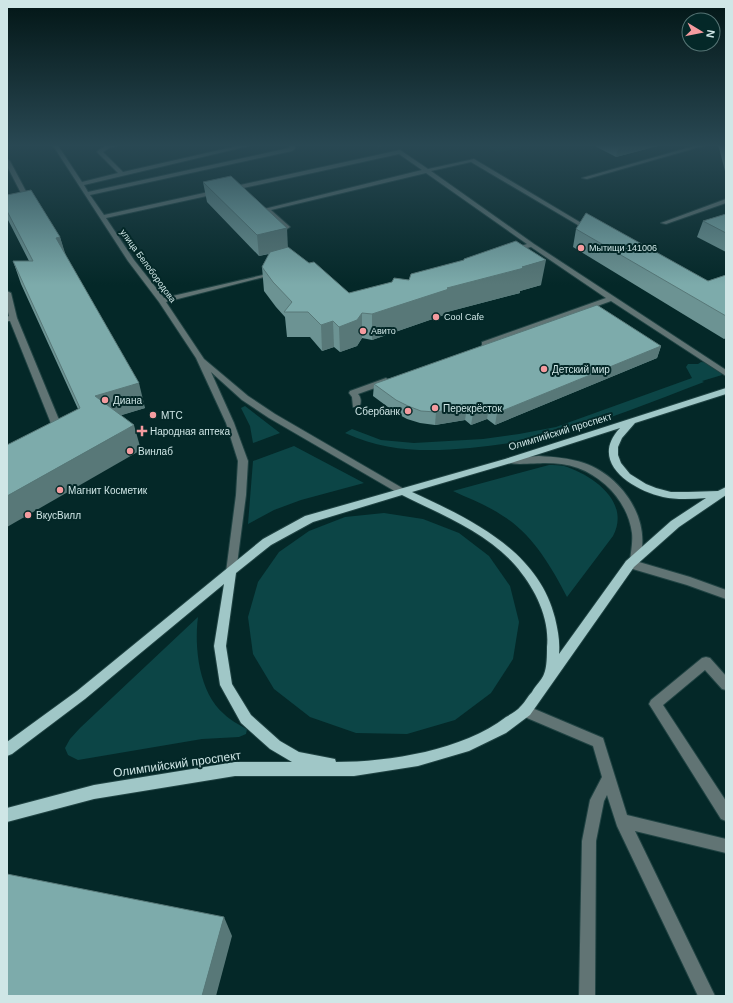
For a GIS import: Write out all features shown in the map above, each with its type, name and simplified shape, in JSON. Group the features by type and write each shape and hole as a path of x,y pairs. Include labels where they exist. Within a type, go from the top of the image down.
{"main road":[{"name":"Олимпийский проспект","path":"7,750 81,695 267,542 308,519 508,461 726,391"},
{"path":"631,422 617,438 612,451 616,466 631,480 650,490 672,495 693,496 722,492"},
{"name":"Олимпийский проспект","path":"401,491 450,514 495,541 525,568 544,597 554,634 550,676"},
{"name":"Олимпийский проспект","path":"7,815 94,792 235,769 354,769 418,760 464,747 500,729 525,712 633,562 675,524 722,492"},
{"name":"Олимпийский проспект","path":"231,572 220,646 226,685 246,719 275,745 297,758 354,769"}],"street":[{"path":"23,191 26,197"},
{"name":"улица Белобородова","path":"84,191 131,261 162,302 200,358"},
{"path":"86,194 101,191"},
{"path":"102,218 225,191"},
{"path":"287,227 266,208 338,191"},
{"path":"455,191 532,245 726,374"},
{"path":"524,191 599,235"},
{"path":"664,223 726,201"},
{"path":"502,254 532,245"},
{"path":"162,302 280,271"},
{"path":"7,293 10,318 57,427 45,434"},
{"path":"479,347 612,298"},
{"path":"200,358 245,398 401,491"},
{"path":"200,358 230,423 243,461 240,502 231,572"},
{"path":"356,404 356,397 353,393 397,377"},
{"path":"508,461 531,459 571,462 591,470 614,486 632,510 637,533 633,562 726,595"},
{"path":"726,685 706,662 655,704 726,814"},
{"path":"525,712 598,742 622,821 707,996"},
{"path":"587,996 589,841 597,800 609,778"},
{"path":"622,821 726,846"}],"shaded area":[{"path":"701,362 713,366 719,370 722,375 702,381 704,382 608,418 568,431 539,438 470,448 422,450 376,444 345,433 352,429 381,440 414,443 483,439 556,427 692,378 686,367 688,364 698,364"},
{"path":"245,406 280,433 253,443 250,426 241,408"},
{"path":"294,446 364,483 301,500 274,510 248,524 253,461"},
{"path":"549,465 562,466 575,470 597,483 613,501 617,512 617,524 613,536 567,597 547,562 532,541 523,532 497,512 453,491"},
{"path":"384,513 423,519 459,533 489,556 510,586 519,622 513,659 491,693 455,720 407,734 356,733 310,717 274,689 253,654 248,617 258,582 279,552 309,531 345,517"},
{"path":"198,617 198,655 204,682 216,705 229,718 247,729 246,734 239,737 202,739 78,760 68,755 65,748 70,739 80,728"}],"building":[{"path":"31,191 60,237 56,238 139,383 95,396 134,425 7,496 7,445 80,408 13,261 33,261 7,211 7,195"},
{"path":"212,191 247,191 287,228 257,235"},
{"path":"586,213 708,281 726,275 726,316 576,229"},
{"path":"726,214 726,233 703,221"},
{"path":"516,241 546,260 522,267 524,268 447,288 449,289 372,314 362,313 357,320 339,327 333,321 321,325 308,312 284,312 292,302 273,282 262,267 270,252 288,247 309,263 314,262 349,293 392,282 394,278 409,280 411,274 464,260"},
{"path":"597,305 661,346 497,413 489,407 473,413 467,407 436,412 421,411 396,400 374,384"},
{"path":"7,874 224,917 202,996 7,996"}],"place":[{"name":"Мытищи 141006","path":"581,248"},
{"name":"Cool Cafe","path":"436,317"},
{"name":"Авито","path":"363,331"},
{"name":"Детский мир","path":"544,369"},
{"name":"Диана","path":"105,400"},
{"name":"Перекрёсток","path":"435,408"},
{"name":"Сбербанк","path":"408,411"},
{"name":"МТС","path":"153,415"},
{"name":"Народная аптека","path":"142,431"},
{"name":"Винлаб","path":"130,451"},
{"name":"Магнит Косметик","path":"60,490"},
{"name":"ВкусВилл","path":"28,515"}]}
